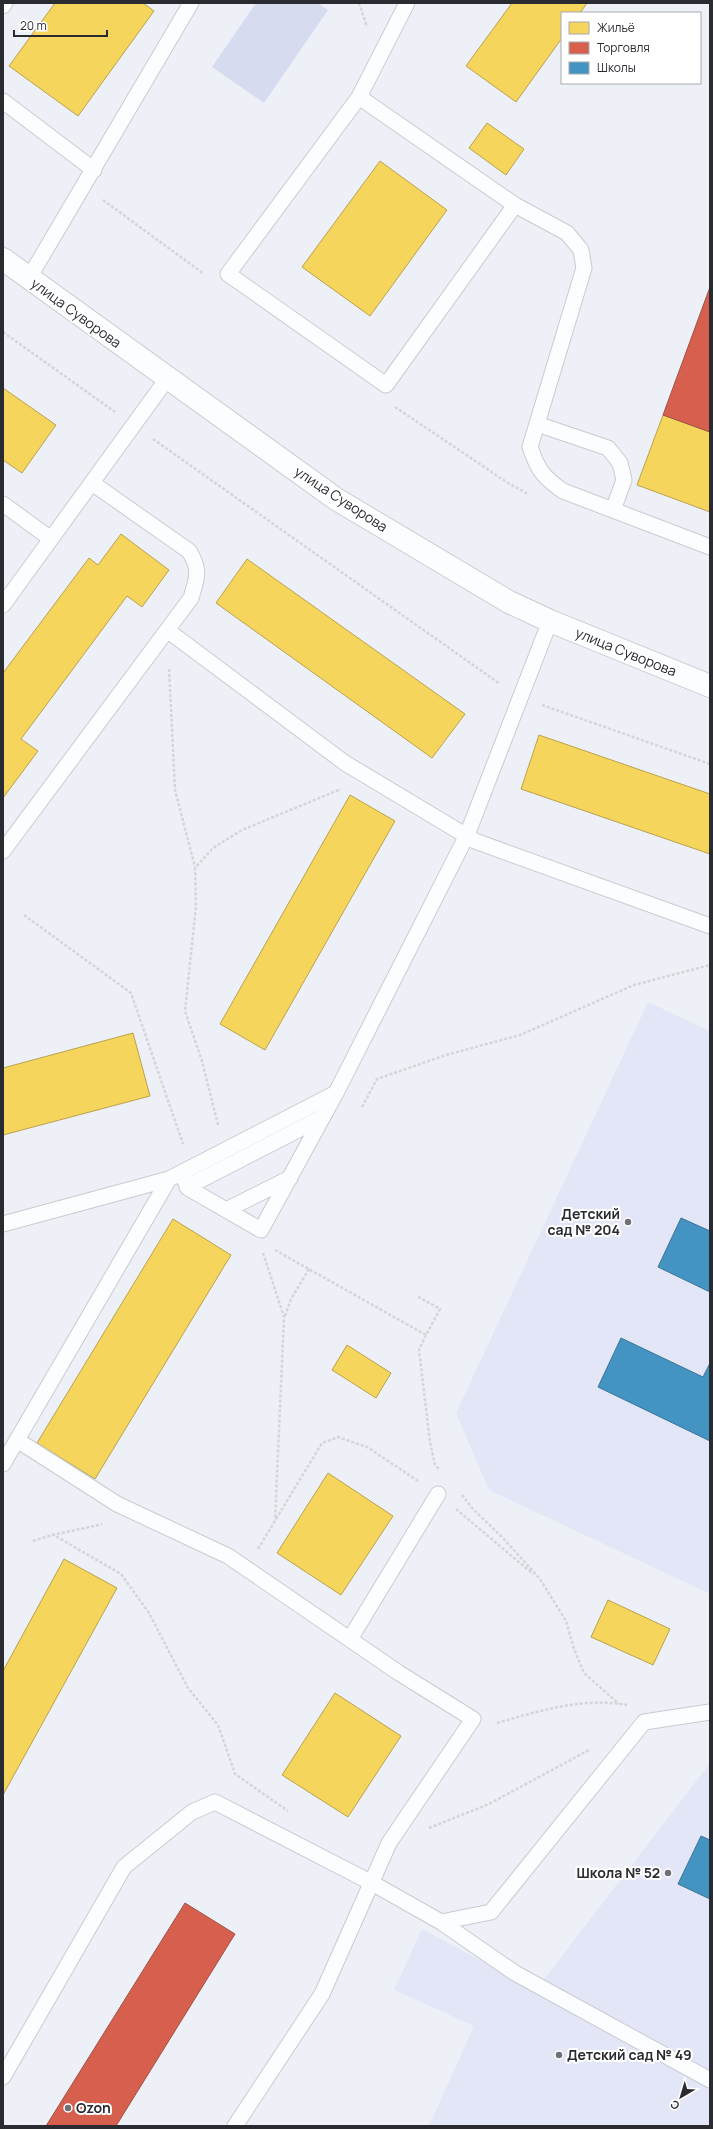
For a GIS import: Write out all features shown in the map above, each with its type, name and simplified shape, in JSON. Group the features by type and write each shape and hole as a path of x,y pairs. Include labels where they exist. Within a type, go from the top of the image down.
{"main road":[{"name":"улица Суворова","path":"3,259 167,379 336,499 509,602 550,621 710,686"}],"lane":[{"path":"30,278 191,3"},
{"path":"407,3 359,96 228,274 386,384 515,205"},
{"path":"359,96 515,205 567,233 581,250 584,268 530,447 536,467 546,479 563,491 710,547"},
{"path":"3,101 94,170"},
{"path":"3,605 167,379"},
{"path":"537,424 608,448 620,463 624,480 613,510"},
{"path":"3,851 191,598 198,577 196,562 189,551 92,483"},
{"path":"3,504 52,539"},
{"path":"179,1180 261,1230 336,1093 467,835 550,621"},
{"path":"167,630 345,763 475,841 710,926"},
{"path":"3,1464 179,1180 336,1093"},
{"path":"3,1224 179,1180 323,1117"},
{"path":"226,1210 290,1178"},
{"path":"17,1440 117,1504 228,1556 350,1639 473,1719 389,1843 322,1994 235,2126"},
{"path":"350,1639 438,1494"},
{"path":"441,1922 490,1912 644,1722 710,1712"},
{"path":"3,2077 124,1867 192,1812 215,1802 372,1883 441,1922 515,1973 710,2080"}],"path":[{"path":"3,332 520,698 710,764"},
{"path":"167,630 175,790 195,868 196,906 185,1011 202,1061 218,1125"},
{"path":"195,868 213,848 242,830 344,788"},
{"path":"24,915 131,993 183,1143 166,1172 179,1180"},
{"path":"362,1107 377,1079 446,1055 520,1035 634,985 710,965"},
{"path":"211,1128 225,1122"},
{"path":"261,1247 284,1317"},
{"path":"271,1248 426,1335"},
{"path":"275,1520 284,1317 291,1299 309,1269"},
{"path":"417,1296 440,1309 419,1350 430,1442 435,1465 444,1474"},
{"path":"246,1568 322,1443 338,1437 367,1447 438,1494 540,1579"},
{"path":"460,1493 473,1509 503,1538 540,1579 566,1621 574,1649 584,1673 619,1704"},
{"path":"33,1542 52,1534 78,1530 110,1521 144,1516"},
{"path":"52,1534 121,1574 149,1613 188,1688 218,1725 235,1774 293,1814"},
{"path":"473,1719 496,1723 556,1706 606,1702 635,1707"},
{"path":"389,1843 489,1804 590,1749"}],"shaded area":[{"path":"256,3 318,3 328,10 264,103 212,67"},
{"name":"Детский сад № 204","path":"648,1002 710,1031 710,1594 489,1490 456,1413"},
{"name":"Школа № 52","path":"710,1763 710,2075 542,1982"},
{"name":"Детский сад № 49","path":"422,1929 710,2083 710,2126 429,2126 474,2026 394,1990"}],"building: Жильё":[{"path":"55,3 143,3 154,11 78,116 9,66"},
{"path":"512,3 587,3 581,12 561,12 561,39 516,102 466,66"},
{"path":"487,123 524,149 506,175 469,148"},
{"path":"380,161 447,210 370,316 302,267"},
{"path":"3,388 56,425 22,473 3,460"},
{"path":"663,415 710,432 710,512 637,485"},
{"path":"121,534 169,570 142,607 127,596 21,739 38,751 3,798 3,673 89,558 98,565"},
{"path":"247,559 465,714 432,758 216,603"},
{"path":"539,735 710,794 710,854 521,789"},
{"path":"350,795 395,821 265,1050 220,1024"},
{"path":"133,1033 150,1096 3,1135 3,1068"},
{"path":"173,1219 231,1255 95,1479 37,1443"},
{"path":"347,1345 391,1373 376,1398 332,1370"},
{"path":"328,1473 393,1516 341,1595 277,1553"},
{"path":"64,1559 117,1588 3,1795 3,1671"},
{"path":"608,1600 670,1629 653,1665 591,1637"},
{"path":"335,1693 401,1736 348,1817 282,1775"}],"building: Торговля":[{"path":"710,287 710,432 663,415"},
{"path":"185,1903 235,1934 116,2126 46,2126"}],"building: Школы":[{"path":"681,1218 710,1231 710,1292 658,1267"},
{"path":"621,1338 703,1377 710,1363 710,1441 598,1387"},
{"path":"701,1836 710,1840 710,1899 678,1884"}],"place":[{"name":"Детский сад № 204","path":"628,1222"},
{"name":"Школа № 52","path":"668,1873"},
{"name":"Детский сад № 49","path":"559,2055"},
{"name":"Ozon","path":"68,2108"}]}
